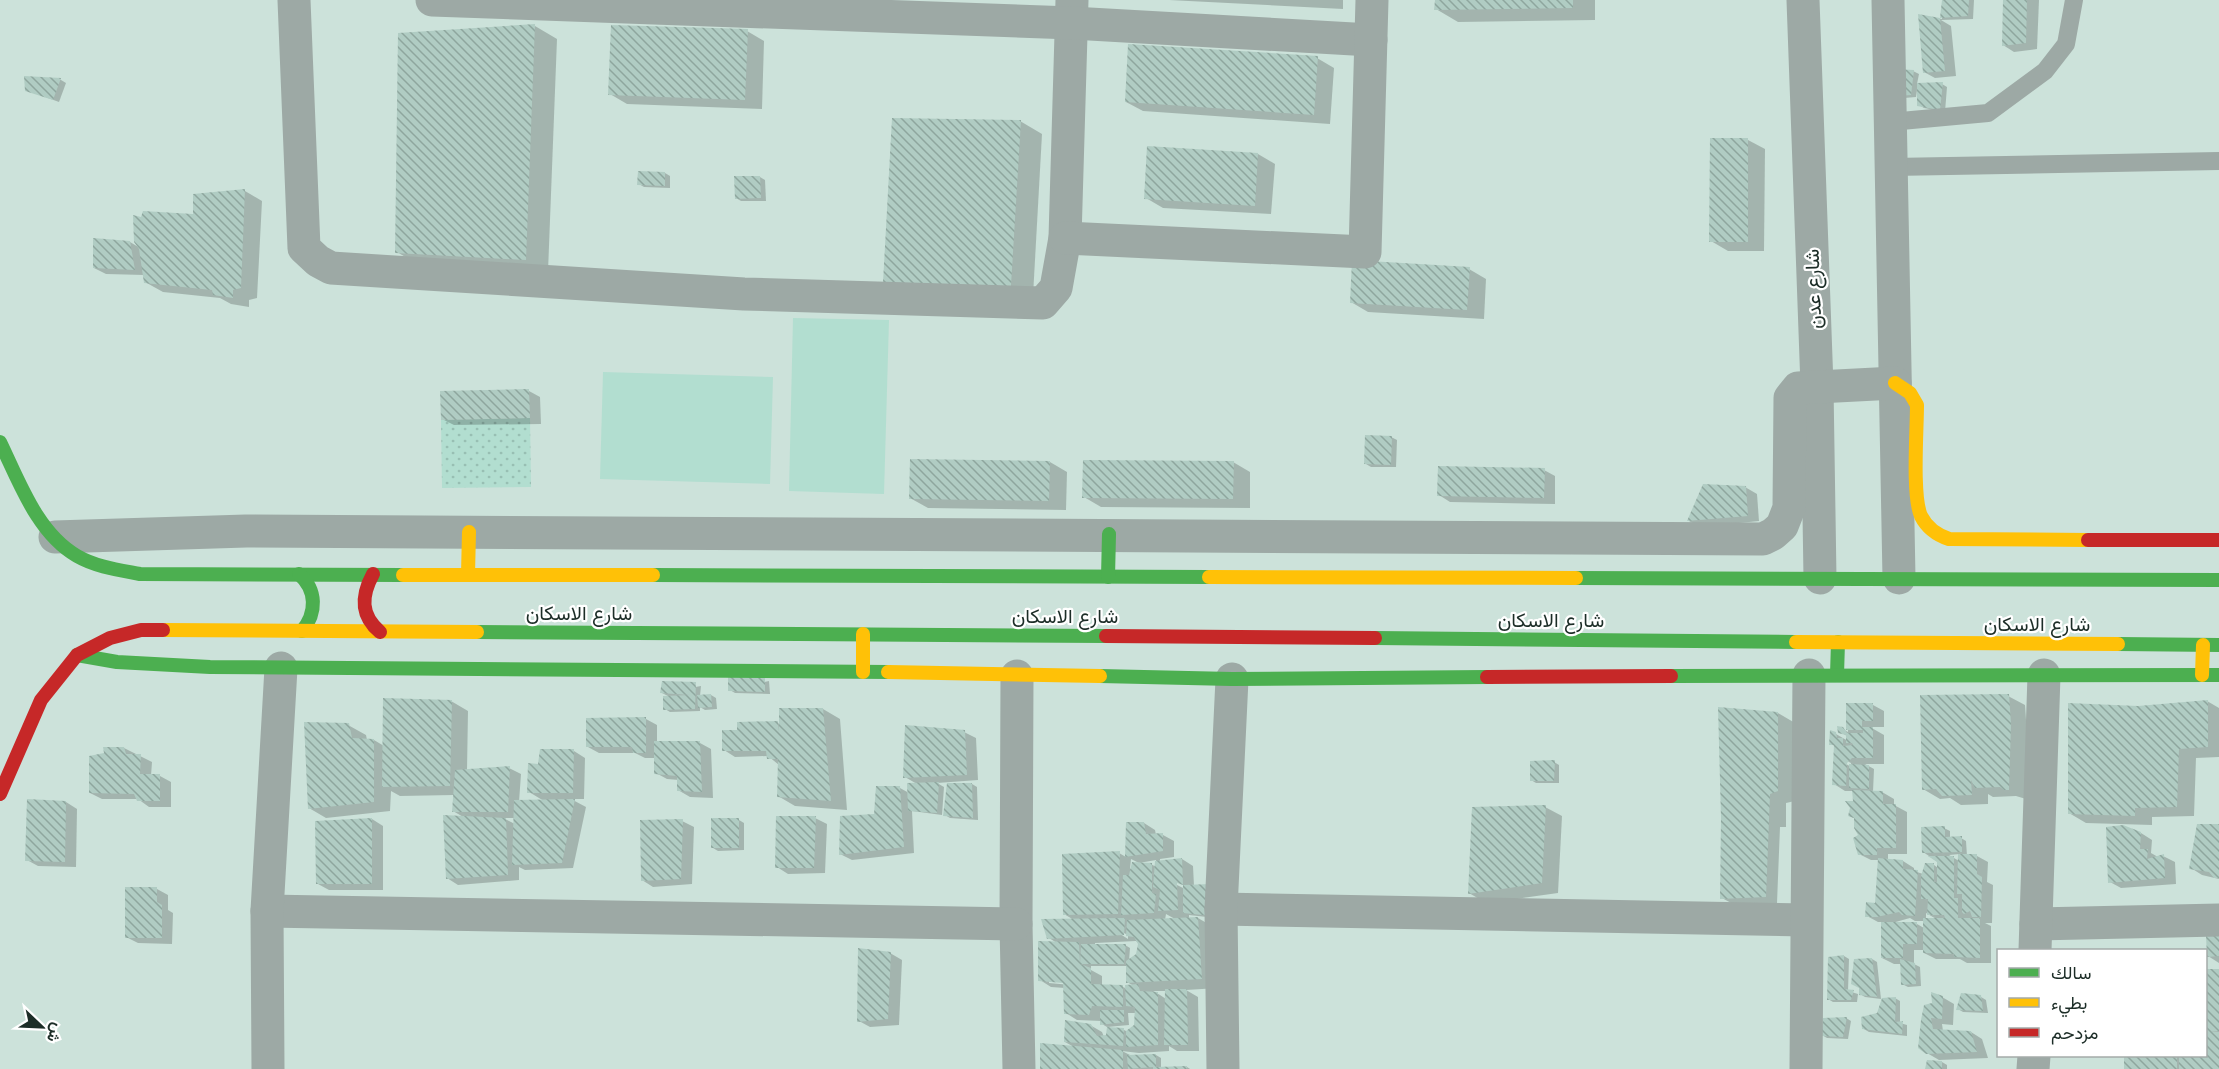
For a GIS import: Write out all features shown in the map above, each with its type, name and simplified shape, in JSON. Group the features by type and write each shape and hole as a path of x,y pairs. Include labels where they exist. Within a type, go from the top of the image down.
{"main road":[{"path":"1895,383 1910,393 1917,405 1919,515 1925,525 1940,536 1961,539 2219,540"},
{"name":"شارع الاسكان","path":"0,442 29,501 55,537 76,555 102,567 140,574 2219,580"},
{"path":"468,574 469,532"},
{"path":"1108,577 1109,534"},
{"path":"298,574 303,577 311,589 314,603 312,617 302,631"},
{"path":"373,574 364,588 363,602 366,616 373,627 380,632"},
{"name":"شارع الاسكان","path":"0,794 41,700 77,655 110,638 141,630 2219,645"},
{"path":"863,634 863,672"},
{"path":"1823,675 1838,642"},
{"path":"2202,675 2203,645"},
{"path":"77,655 157,666 863,672 1232,679 2219,675"}],"street":[{"path":"294,0 304,248 318,261 331,268 744,294 1043,303 1056,288 1065,238 1072,12"},
{"path":"432,0 1072,12 1371,40"},
{"path":"1065,238 1365,252 1372,0"},
{"name":"شارع عدن","path":"1803,0 1817,386 1820,578"},
{"path":"1888,0 1899,578"},
{"path":"55,537 246,531 1762,539 1773,534 1782,526 1789,508 1790,398 1798,388 1895,383"},
{"path":"267,1069 267,911 281,668"},
{"path":"1806,1069 1806,920 1823,675"},
{"path":"2044,675 2035,937 2219,920"},
{"path":"1017,676 1016,924 1019,1069"},
{"path":"1223,1069 1221,909 1232,679"},
{"path":"1221,909 1806,920"},
{"path":"267,911 1016,924"}],"lane":[{"path":"1890,122 1988,113 2045,71 2066,45 2074,0"},
{"path":"1892,167 2219,161"}],"green space":[{"path":"793,318 889,320 884,494 789,491"},
{"path":"603,372 773,377 770,484 600,479"},
{"path":"530,418 531,487 442,488 441,420"}],"building":[{"path":"1435,0 1573,0 1573,8 1434,10"},
{"path":"1942,0 1969,0 1968,16 1940,18"},
{"path":"2003,0 2027,0 2026,43 2002,46"},
{"path":"1918,14 1940,18 1945,71 1923,73"},
{"path":"535,24 526,260 395,253 398,33"},
{"path":"611,25 748,29 745,100 608,95"},
{"path":"1128,44 1318,56 1314,115 1125,102"},
{"path":"1896,69 1914,70 1911,95 1897,96"},
{"path":"24,76 61,78 53,100 25,91"},
{"path":"1943,82 1940,110 1917,106 1917,83"},
{"path":"892,118 1021,120 1010,302 882,301"},
{"path":"1710,138 1748,138 1748,242 1709,242"},
{"path":"1147,146 1258,153 1255,206 1144,199"},
{"path":"638,171 665,172 665,186 637,185"},
{"path":"734,176 760,176 761,198 735,199"},
{"path":"245,189 241,288 233,290 233,298 213,295 212,290 144,283 139,249 134,242 133,215 141,217 143,211 193,214 193,194"},
{"path":"93,238 130,241 135,270 93,268"},
{"path":"1352,260 1470,267 1467,310 1350,303"},
{"path":"529,389 530,418 441,420 440,391"},
{"path":"1365,435 1392,436 1391,465 1364,464"},
{"path":"910,459 1050,461 1049,501 909,499"},
{"path":"1083,460 1234,461 1233,499 1082,498"},
{"path":"1438,466 1545,468 1544,498 1437,496"},
{"path":"1703,484 1746,486 1748,516 1687,521"},
{"path":"728,677 765,677 765,692 728,691"},
{"path":"662,681 696,682 695,709 663,710 663,696 690,695 660,693"},
{"path":"711,694 712,707 698,708 697,695"},
{"path":"2009,694 2011,724 2009,790 2000,787 1975,788 1971,780 1972,795 1942,796 1936,789 1922,790 1920,695"},
{"path":"383,698 452,700 450,786 382,787"},
{"path":"2208,700 2208,747 2179,749 2177,807 2135,808 2135,816 2068,814 2068,703 2138,706"},
{"path":"1846,703 1873,703 1873,721 1862,721 1862,727 1873,727 1873,758 1852,758 1847,763 1846,786 1832,785 1834,745 1829,745 1830,730 1836,732 1837,738 1843,738 1843,746 1853,745 1846,743 1846,735 1838,733 1837,726 1843,727 1847,733 1863,733 1863,730 1846,730"},
{"path":"1718,707 1778,712 1778,791 1770,794 1766,897 1720,899 1721,818"},
{"path":"779,708 823,708 831,801 777,797 778,759 767,759 766,751 722,751 722,730 737,730 737,722 778,721 779,732"},
{"path":"646,717 646,753 633,753 632,747 586,747 586,718"},
{"path":"304,722 349,723 352,738 374,739 374,802 308,809"},
{"path":"905,725 965,730 967,775 903,778"},
{"path":"654,741 700,741 702,792 677,791 677,776 654,774"},
{"path":"103,747 124,747 126,754 141,754 140,774 160,774 160,801 137,801 134,794 89,793 89,756 104,753"},
{"path":"540,749 574,749 573,793 527,793 528,763 538,764"},
{"path":"1555,760 1554,781 1530,781 1530,761"},
{"path":"1849,764 1869,765 1869,789 1849,788"},
{"path":"510,766 508,812 452,812 455,770"},
{"path":"939,782 937,813 908,811 907,783"},
{"path":"947,783 972,783 973,818 943,816"},
{"path":"876,786 900,786 904,847 839,855 840,816 874,814"},
{"path":"1852,790 1883,791 1883,804 1896,804 1896,848 1877,848 1877,855 1858,855 1853,838 1858,835 1854,828 1854,818 1848,816 1850,808 1845,801 1853,801"},
{"path":"27,799 66,801 65,862 25,861"},
{"path":"575,799 562,863 512,865 514,800"},
{"path":"1546,805 1542,883 1468,894 1472,807"},
{"path":"443,815 506,818 508,875 446,879"},
{"path":"776,816 816,816 814,868 775,868"},
{"path":"372,818 372,884 316,884 315,821"},
{"path":"711,818 739,818 739,848 711,848"},
{"path":"683,819 681,879 641,881 640,820"},
{"path":"1126,822 1144,822 1146,834 1163,833 1163,851 1125,857"},
{"path":"2197,824 2219,824 2219,878 2214,878 2209,872 2189,869"},
{"path":"2123,825 2141,832 2140,849 2148,849 2147,859 2164,854 2165,878 2108,883 2106,827"},
{"path":"1945,826 1945,837 1962,836 1962,852 1922,853 1921,827"},
{"path":"1120,851 1118,914 1063,915 1062,854"},
{"path":"1958,854 1977,854 1977,874 1982,877 1981,917 1972,917 1970,911 1964,914 1962,912 1962,894 1957,894"},
{"path":"1928,856 1954,856 1954,898 1958,898 1958,918 1980,918 1980,958 1923,953 1923,918 1945,918 1944,915 1927,915 1928,899 1921,899 1921,876 1925,863 1934,863 1934,882 1937,882 1937,862"},
{"path":"1182,858 1183,885 1177,883 1178,910 1158,911 1160,890 1153,887 1155,861"},
{"path":"1878,858 1903,860 1903,869 1918,870 1915,916 1902,915 1899,912 1865,917 1866,902 1875,903"},
{"path":"1132,862 1152,863 1152,893 1156,894 1154,913 1121,915 1123,875 1129,875"},
{"path":"1211,884 1212,916 1183,913 1183,885"},
{"path":"125,887 157,887 157,902 162,905 162,938 125,938"},
{"path":"1198,917 1202,979 1126,983 1126,961 1136,954 1138,944 1134,937 1126,936 1127,920"},
{"path":"1125,918 1124,935 1047,939 1041,919"},
{"path":"1881,922 1917,922 1917,944 1903,944 1903,958 1881,958"},
{"path":"2219,935 2219,956 2207,957 2206,936"},
{"path":"1038,941 1079,942 1080,964 1091,968 1091,984 1123,985 1123,1007 1092,1006 1089,1015 1064,1014 1063,983 1038,981"},
{"path":"1081,944 1126,944 1124,964 1080,964"},
{"path":"858,948 891,952 888,1019 857,1022"},
{"path":"1844,955 1844,989 1854,990 1851,1000 1827,1000 1828,957"},
{"path":"1872,958 1877,997 1859,995 1859,988 1851,984 1854,959"},
{"path":"1900,959 1915,963 1916,984 1901,985"},
{"path":"2207,969 2219,969 2219,1031 2210,1031 2219,1032 2219,1069 2179,1069 2179,1057 2207,1057"},
{"path":"1138,984 1140,991 1158,992 1158,1045 1126,1047 1126,1031 1134,1025 1135,1007 1126,1006 1125,985"},
{"path":"1165,989 1187,989 1188,1045 1164,1045"},
{"path":"1931,992 1943,996 1942,1019 1931,1018 1933,1029 1971,1031 1977,1052 1926,1054 1918,1048 1924,1005 1932,1003"},
{"path":"1961,993 1981,995 1983,1011 1956,1010"},
{"path":"1896,997 1895,1022 1903,1021 1902,1034 1862,1029 1861,1017 1877,1013 1882,998"},
{"path":"1100,1010 1124,1010 1124,1022 1100,1025"},
{"path":"1847,1017 1843,1037 1821,1036 1823,1018"},
{"path":"1065,1020 1091,1024 1097,1036 1106,1035 1107,1027 1124,1028 1123,1046 1064,1042"},
{"path":"1040,1043 1123,1050 1123,1069 1040,1069"},
{"path":"1156,1054 1156,1067 1187,1066 1187,1069 1153,1069 1153,1067 1128,1069 1127,1055"},
{"path":"2124,1057 2177,1057 2177,1069 2124,1069"},
{"path":"1927,1060 1942,1061 1942,1069 1925,1069"}],"traffic: fast":[{"path":"0,442 22,489 40,520 63,546 92,563 140,574 403,575"},
{"path":"1108,577 1109,534"},
{"path":"299,574 309,587 313,602 310,617 302,631"},
{"path":"653,575 1209,577"},
{"path":"1576,578 2219,580"},
{"path":"477,632 1106,636"},
{"path":"1375,638 1796,642"},
{"path":"1837,675 1838,642"},
{"path":"2118,644 2219,645"},
{"path":"77,655 117,662 210,667 888,672"},
{"path":"1671,676 2219,675"},
{"path":"1100,676 1232,679 1487,677"}],"traffic: slow":[{"path":"1895,383 1910,393 1917,405 1918,507 1926,524 1933,530 1949,539 2088,540"},
{"path":"468,574 469,532"},
{"path":"403,575 653,575"},
{"path":"1209,577 1576,578"},
{"path":"163,630 477,632"},
{"path":"863,634 863,672"},
{"path":"1796,642 2118,644"},
{"path":"2202,675 2203,645"},
{"path":"888,672 1100,676"}],"traffic: jam":[{"path":"2088,540 2219,540"},
{"path":"373,574 366,590 364,605 373,626 380,632"},
{"path":"0,794 41,700 77,655 110,638 141,630 163,630"},
{"path":"1106,636 1375,638"},
{"path":"1487,677 1671,676"}]}
